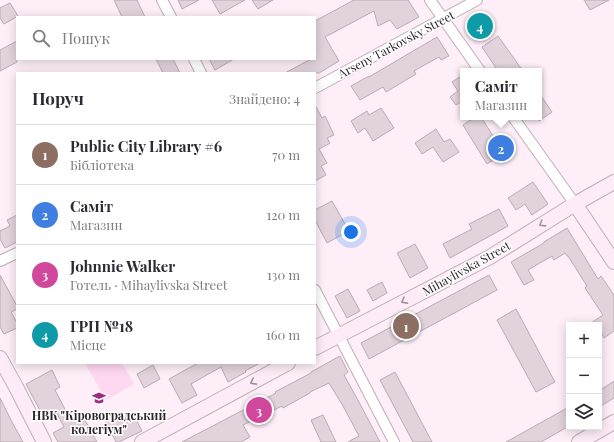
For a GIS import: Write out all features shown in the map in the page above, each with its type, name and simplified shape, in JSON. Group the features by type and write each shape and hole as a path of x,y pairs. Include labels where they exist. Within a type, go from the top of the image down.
{"street":[{"path":"162,0 170,16"},
{"path":"430,0 478,68"},
{"name":"Arseny Tarkovsky Street","path":"316,87 477,0"},
{"path":"195,60 201,72"},
{"path":"515,120 614,262"},
{"name":"Mihaylivska Street","path":"316,347 490,256 614,182"},
{"path":"0,262 16,254"},
{"path":"316,292 394,442"},
{"path":"0,358 44,442"},
{"path":"142,442 286,364"},
{"path":"579,442 614,422"}],"shaded area":[{"path":"86,364 123,364 134,384 106,400"}],"building":[{"path":"114,0 137,0 145,16 122,16"},
{"path":"178,0 199,0 182,9"},
{"path":"212,0 245,0 220,14"},
{"path":"252,0 273,0 258,9"},
{"path":"354,0 408,0 419,17 397,29 390,20 378,26 374,11 325,37 339,61 319,73 287,72 309,60 316,60 316,20"},
{"path":"584,0 609,0 590,10"},
{"path":"10,3 18,16 4,24 0,18 0,8"},
{"path":"482,18 487,26 477,33 472,25"},
{"path":"498,36 521,68 496,68 482,47"},
{"path":"437,37 449,56 441,60 439,57 414,71 416,74 386,92 383,87 360,100 351,86"},
{"path":"16,42 17,62 0,71 0,50"},
{"path":"156,60 174,60 180,72 162,72"},
{"path":"210,60 232,60 215,70"},
{"path":"460,77 460,102 456,105 450,97 458,91 452,82"},
{"path":"542,97 552,112 542,119"},
{"path":"316,107 322,118 325,116 334,135 327,138 330,143 319,149 327,163 321,166 326,175 316,180"},
{"path":"381,108 394,128 373,141 365,128 358,133 351,121 367,111 369,115"},
{"path":"470,120 483,120 504,153 487,164 463,125"},
{"path":"436,129 444,142 450,139 459,152 443,162 433,147 422,154 415,143"},
{"path":"533,182 548,204 532,215 525,204 516,210 508,198"},
{"path":"332,201 349,231 327,243 316,222 316,209"},
{"path":"499,209 508,226 450,258 443,244 472,229 469,224"},
{"path":"16,216 16,242 5,248 0,239 0,231 10,226 7,220"},
{"path":"567,228 598,279 601,276 614,295 614,331 604,338 602,335 602,322 592,322 603,315 585,288 587,286 565,253 554,260 552,256 528,270 534,280 524,285 511,262"},
{"path":"415,244 428,268 410,278 397,253"},
{"path":"0,275 16,304 16,310 11,312 16,321 16,328 4,334 0,327"},
{"path":"489,275 497,290 369,359 361,343"},
{"path":"382,282 387,293 373,301 367,290"},
{"path":"348,289 360,311 347,318 335,296"},
{"path":"516,309 555,382 536,392 497,320"},
{"path":"340,356 348,372 344,375 380,442 348,442 359,436 329,383 283,408 282,406 243,425 250,437 241,442 182,442 276,393 275,392"},
{"path":"196,364 258,364 228,382 221,367 191,384 197,395 182,403 169,379"},
{"path":"153,365 160,379 144,388 137,374"},
{"path":"52,370 60,387 55,390 69,417 77,413 82,422 85,420 97,442 58,442 53,433 64,427 56,412 44,418 26,384"},
{"path":"395,372 432,442 413,442 380,380"},
{"path":"614,381 614,398 602,405 602,394 602,389"},
{"path":"0,398 12,422 23,442 0,442"},
{"path":"566,409 566,428 541,442 506,442"},
{"path":"115,412 120,421 133,414 142,431 116,442 104,418"},
{"path":"323,415 336,442 321,442 311,420"}],"place":[{"name":"ГРП №18","path":"480,26"},
{"name":"Саміт","path":"501,148"},
{"name":"Public City Library #6","path":"406,326"},
{"name":"НВК \"Кіровоградський колегіум\"","path":"99,398"},
{"name":"Johnnie Walker","path":"259,410"}]}
